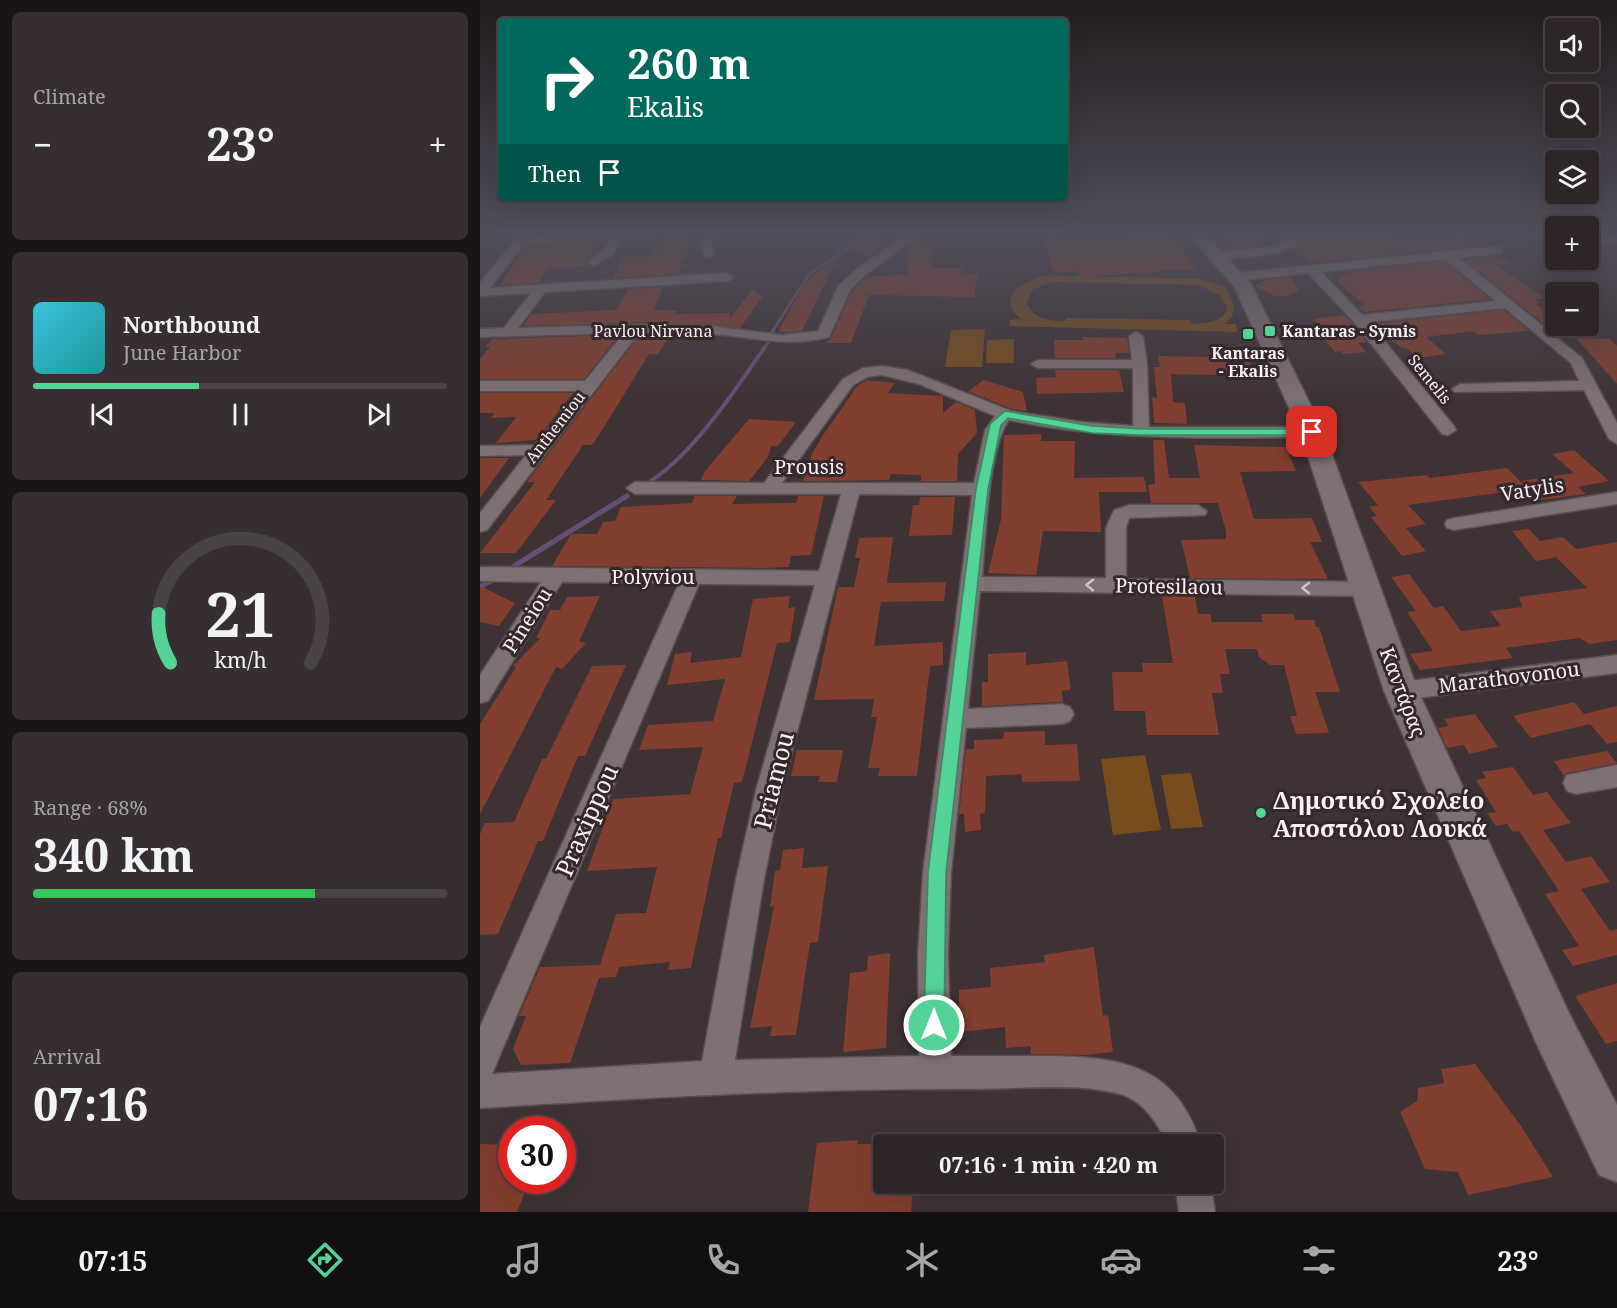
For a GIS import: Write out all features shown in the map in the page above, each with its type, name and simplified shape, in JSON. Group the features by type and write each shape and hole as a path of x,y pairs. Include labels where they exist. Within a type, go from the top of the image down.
{"street":[{"path":"508,332 541,288"},
{"path":"480,291 548,288"},
{"name":"Pavlou Nirvana","path":"480,333 712,330 791,340 810,339 824,333 844,288"},
{"name":"Καντάρας","path":"1242,288 1312,432 1401,691 1530,979 1617,1157"},
{"name":"Semelis","path":"1329,288 1359,319 1448,430"},
{"path":"1488,288 1577,361 1617,439"},
{"path":"1359,319 1508,304"},
{"name":"Anthemiou","path":"480,526 587,386 633,331"},
{"path":"1136,336 1140,364 1141,432"},
{"path":"1038,364 1140,364"},
{"path":"769,488 848,382 865,371 880,369 902,372 1005,414 1092,429 1141,432 1312,432"},
{"path":"1461,389 1590,385"},
{"path":"480,387 587,386"},
{"path":"934,1072 933,954 937,873 957,719 982,489 993,430 1005,414"},
{"path":"480,451 537,450"},
{"name":"Prousis","path":"635,488 982,489"},
{"name":"Priamou","path":"716,1077 750,879 769,790 852,488"},
{"name":"Vatylis","path":"1454,524 1617,498"},
{"path":"1116,586 1117,519 1121,514 1130,511 1198,511"},
{"name":"Polyviou","path":"480,574 826,578"},
{"name":"Pineiou","path":"480,694 555,576"},
{"name":"Praxippou","path":"480,1064 692,576"},
{"name":"Protesilaou","path":"972,584 1365,589"},
{"name":"Marathovonou","path":"1401,691 1617,663"},
{"path":"957,719 1062,714"},
{"path":"1575,783 1617,776"},
{"path":"480,1091 716,1077 934,1072 1116,1075 1136,1082 1152,1094 1167,1113 1179,1134"},
{"path":"1194,1194 1197,1212"}],"shaded area":[{"path":"1037,288 1033,289 1027,303 1033,313 1043,318 1065,321 1066,318 1190,320 1191,324 1222,317 1227,308 1220,295 1204,288 1226,288 1234,306 1232,317 1225,324 1236,324 1237,332 1010,326 1010,320 1021,319 1013,310 1010,302 1017,289"},
{"path":"985,329 982,367 945,367 951,330"},
{"path":"1014,339 1014,363 986,363 987,340"},
{"path":"1145,755 1161,830 1113,835 1101,759"},
{"path":"1191,773 1203,827 1171,829 1161,775"}],"building":[{"path":"663,288 654,310 677,311 674,314 730,313 730,319 752,289 762,297 740,328 653,322 523,326 531,314 616,310 628,289"},
{"path":"802,288 823,288 802,331 778,332"},
{"path":"855,288 976,288 974,297 869,295 851,343 826,343 831,338"},
{"path":"1258,288 1297,288 1299,291 1288,296 1275,296"},
{"path":"1345,288 1476,288 1490,299 1365,312 1358,307 1365,306"},
{"path":"1499,288 1529,288 1544,298 1535,299 1540,303 1536,304 1545,310 1545,325"},
{"path":"1504,310 1529,331 1479,335 1473,331 1426,337 1446,354 1417,358 1406,348 1401,348 1390,339 1386,339 1373,324"},
{"path":"1345,315 1367,342 1358,343 1366,352 1343,354 1340,351 1335,352 1313,326 1319,325 1313,319"},
{"path":"619,335 584,379 480,379 480,359 490,347 485,347 492,339"},
{"path":"640,335 670,335 658,354 649,354 592,445 583,445 546,500 556,500 516,553 480,553 535,482 527,482"},
{"path":"1082,337 1127,338 1129,353 1115,353 1116,358 1055,358 1054,340 1083,340"},
{"path":"1576,338 1610,339 1617,346 1617,384"},
{"path":"1244,350 1256,376 1171,374 1173,402 1185,403 1187,424 1154,423 1152,397 1157,398 1154,367 1160,367 1158,356 1213,357 1212,354 1229,354 1227,351"},
{"path":"1055,370 1119,370 1124,392 1037,394 1036,378 1056,377"},
{"path":"867,380 895,383 888,393 943,396 943,413 956,402 975,410 977,433 958,454 957,481 921,481 921,475 891,474 889,480 803,481 812,454 823,435 858,385"},
{"path":"984,380 1023,392 1027,411 1012,409 968,391"},
{"path":"480,393 573,393 536,440 496,443 516,417 491,418 495,413 480,413"},
{"path":"749,419 796,422 778,446 771,446 768,457 749,481 701,480 705,471"},
{"path":"1041,434 1041,441 1075,441 1074,478 1144,477 1147,492 1099,492 1101,532 1043,531 1036,575 988,573 1001,519 1004,435"},
{"path":"1153,440 1164,440 1169,478 1200,478 1194,445 1286,447 1296,471 1240,472 1254,519 1312,518 1322,542 1310,542 1328,579 1190,578 1181,540 1226,539 1226,531 1218,503 1151,503 1148,485 1155,484"},
{"path":"1574,450 1609,481 1578,487 1586,494 1540,500 1521,481 1574,473 1552,454"},
{"path":"480,458 509,458 480,498"},
{"path":"1507,468 1528,489 1408,505 1426,524 1406,528 1426,551 1402,556 1371,517 1377,516 1369,507 1378,505 1358,482 1427,475 1430,478"},
{"path":"694,496 737,496 732,504 796,503 798,496 824,496 811,555 791,556 789,567 766,568 552,566 571,534 597,534 603,522 615,521 621,507 692,503"},
{"path":"920,497 955,497 952,535 909,536 913,505 919,505"},
{"path":"1529,529 1540,541 1563,537 1576,549 1617,542 1617,640 1590,644 1579,638 1506,648 1513,658 1420,670 1410,654 1433,651 1407,612 1416,611 1391,577 1409,574 1434,608 1443,606 1461,631 1501,626 1490,611 1522,607 1519,597 1587,588 1556,557 1536,561 1512,531"},
{"path":"893,537 887,583 946,582 944,601 881,602 874,646 943,642 943,665 930,666 917,776 878,776 880,768 868,768 877,717 871,717 874,699 814,700 838,587 854,587 860,558 855,558 859,538"},
{"path":"480,586 515,603 499,626 480,622"},
{"path":"600,596 579,641 586,643 562,669 556,667 480,814 480,724 516,667 513,666 540,638 536,638 550,610 560,610 567,597"},
{"path":"790,596 788,608 795,607 790,642 777,643 742,782 734,783 721,838 718,838 691,968 668,970 670,962 619,967 616,977 599,978 570,1063 521,1065 513,1049 526,1016 519,1016 540,967 600,965 616,914 646,913 657,867 587,871 613,799 690,794 703,747 639,750 648,725 713,721 725,679 667,685 675,654 692,652 690,663 741,657 753,599"},
{"path":"1162,596 1195,596 1198,614 1210,614 1212,622 1263,622 1261,614 1294,614 1295,620 1314,620 1316,627 1319,627 1340,692 1315,692 1329,733 1296,734 1290,716 1297,716 1284,665 1270,665 1259,657 1257,649 1225,649 1230,674 1220,674 1223,693 1212,693 1219,735 1147,735 1145,711 1114,711 1112,672 1143,672 1142,663 1173,663"},
{"path":"1026,652 1026,665 1067,661 1071,690 1062,691 1063,702 982,706 982,682 988,682 988,654"},
{"path":"626,665 585,756 578,756 543,841 538,841 498,934 480,935 480,834 485,823 514,822 542,759 546,759 592,666"},
{"path":"1574,702 1584,714 1617,706 1617,742 1607,744 1590,724 1531,738 1513,716"},
{"path":"1475,714 1498,747 1469,754 1464,745 1447,748 1438,728 1449,726 1444,719"},
{"path":"1045,731 1045,745 1077,744 1080,781 1022,782 1022,774 986,776 985,813 980,814 981,830 965,832 964,814 959,814 966,749 974,749 974,740 1003,739 1004,732"},
{"path":"797,750 843,750 837,782 818,782 820,776 791,776"},
{"path":"1607,751 1617,763 1567,773 1564,776 1554,761"},
{"path":"1513,767 1533,795 1547,792 1571,823 1543,830 1566,862 1591,856 1610,882 1581,889 1610,931 1617,929 1617,955 1573,966 1562,950 1579,946 1545,894 1559,891 1519,831 1513,832 1507,824 1496,826 1487,813 1496,812 1476,780 1486,778 1482,772"},
{"path":"804,848 802,868 828,866 818,942 810,943 796,1035 770,1036 772,1026 750,1028 774,906 770,907 775,871 780,870 783,850"},
{"path":"1094,947 1103,1016 1108,1015 1113,1052 1084,1055 1031,1054 1031,1046 1006,1048 1005,1027 959,1032 959,990 991,987 990,968 1045,962 1044,955"},
{"path":"890,953 886,1048 843,1052 850,973 867,971 868,956"},
{"path":"1617,983 1617,1041 1606,1044 1575,996"},
{"path":"1475,1064 1521,1126 1553,1177 1468,1195 1458,1172 1425,1169 1400,1112 1417,1101 1418,1088 1444,1083 1441,1069"},
{"path":"858,1140 857,1144 873,1144 873,1194 912,1194 911,1212 808,1212 817,1143"},
{"path":"480,1144 498,1145 498,1194 524,1194 517,1212 480,1212"}],"waterway":[{"path":"772,332 800,288"},
{"path":"763,350 769,341"},
{"path":"651,481 667,469 698,438 764,348"},
{"path":"514,566 627,496 625,497"},
{"path":"480,587 492,580"}],"place":[{"name":"Kantaras - Symis","path":"1270,331"},
{"name":"Kantaras - Ekalis","path":"1248,334"},
{"name":"Δημοτικό Σχολείο Αποστόλου Λουκά","path":"1261,813"}],"route":[{"path":"934,1025 933,954 937,873 957,719 982,489 993,430 998,420 1005,414 1092,429 1141,432 1312,432"}]}
